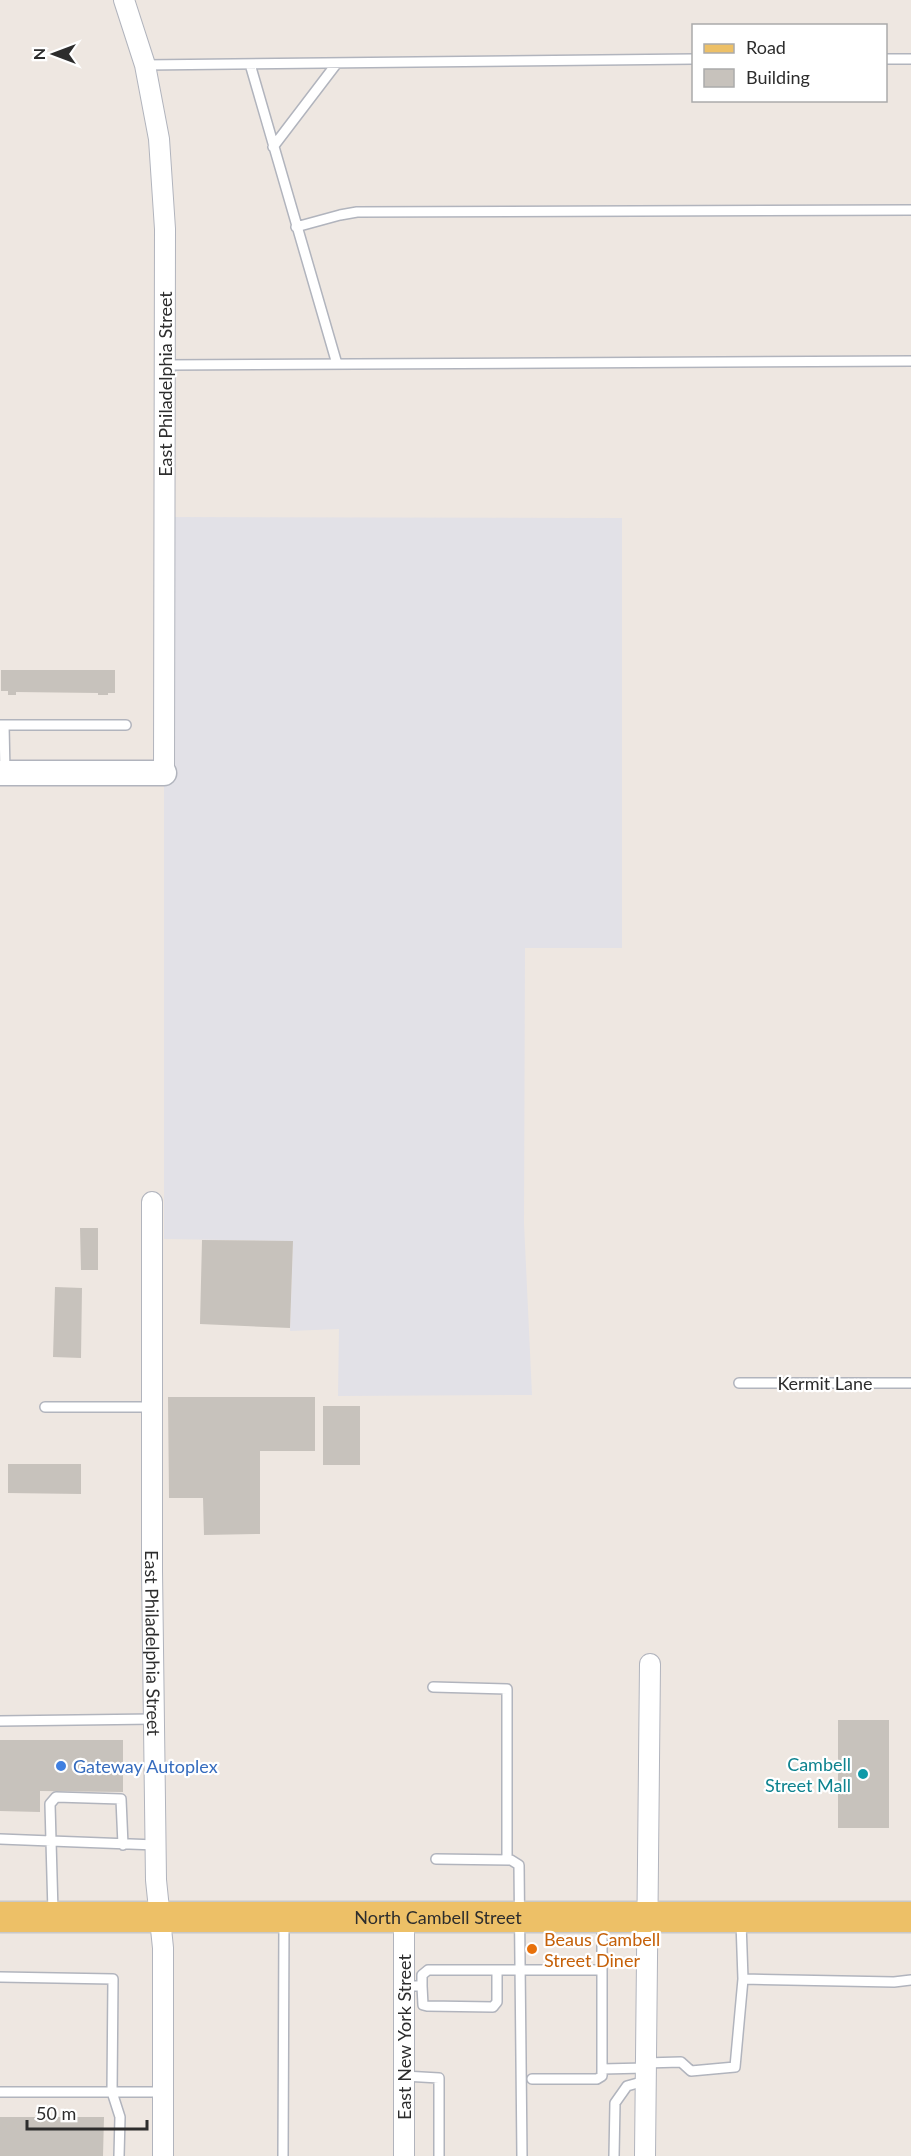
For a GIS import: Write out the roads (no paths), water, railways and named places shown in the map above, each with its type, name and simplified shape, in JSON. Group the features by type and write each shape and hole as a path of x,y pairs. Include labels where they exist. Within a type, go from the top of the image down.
{"main road":[{"name":"North Cambell Street","path":"0,1917 911,1917"}],"street":[{"name":"East Philadelphia Street","path":"124,0 145,65 159,139 165,230 164,772"},
{"path":"2,773 164,772"},
{"name":"East Philadelphia Street","path":"152,1202 154,1719 156,1845 163,1948 163,2156"},
{"path":"645,2156 650,1664"},
{"name":"East New York Street","path":"404,1918 413,1986 404,2076 404,2156"}],"lane":[{"path":"887,59 911,58"},
{"path":"145,65 692,59"},
{"path":"273,147 337,63"},
{"path":"250,64 337,364"},
{"path":"296,227 340,214 357,212 911,210"},
{"path":"166,364 911,361"},
{"path":"2,773 2,725 126,726"},
{"name":"Kermit Lane","path":"740,1383 911,1383"},
{"path":"45,1407 152,1407"},
{"path":"433,1687 507,1689 507,1860"},
{"path":"0,1721 154,1719"},
{"path":"53,1917 50,1804 56,1797 121,1799 123,1845"},
{"path":"0,1839 156,1845"},
{"path":"436,1859 507,1860 515,1861 519,1865 522,2156"},
{"path":"283,2156 284,1917"},
{"path":"532,2079 597,2079 602,2076 602,1918"},
{"path":"603,2068 645,2070 681,2062 691,2071 735,2067 743,1979 741,1918"},
{"path":"497,1970 497,2002 493,2007 423,2005 413,1986 428,1970 521,1969 602,1970"},
{"path":"0,1977 113,1979 112,2092 120,2117 119,2156"},
{"path":"743,1979 894,1982 911,1980"},
{"path":"614,2156 615,2103 627,2086 645,2070"},
{"path":"404,2076 439,2078 439,2156"},
{"path":"0,2092 163,2092"}],"place":[{"name":"Gateway Autoplex","path":"61,1766"},
{"name":"Cambell Street Mall","path":"863,1774"},
{"name":"Beaus Cambell Street Diner","path":"532,1949"}]}
